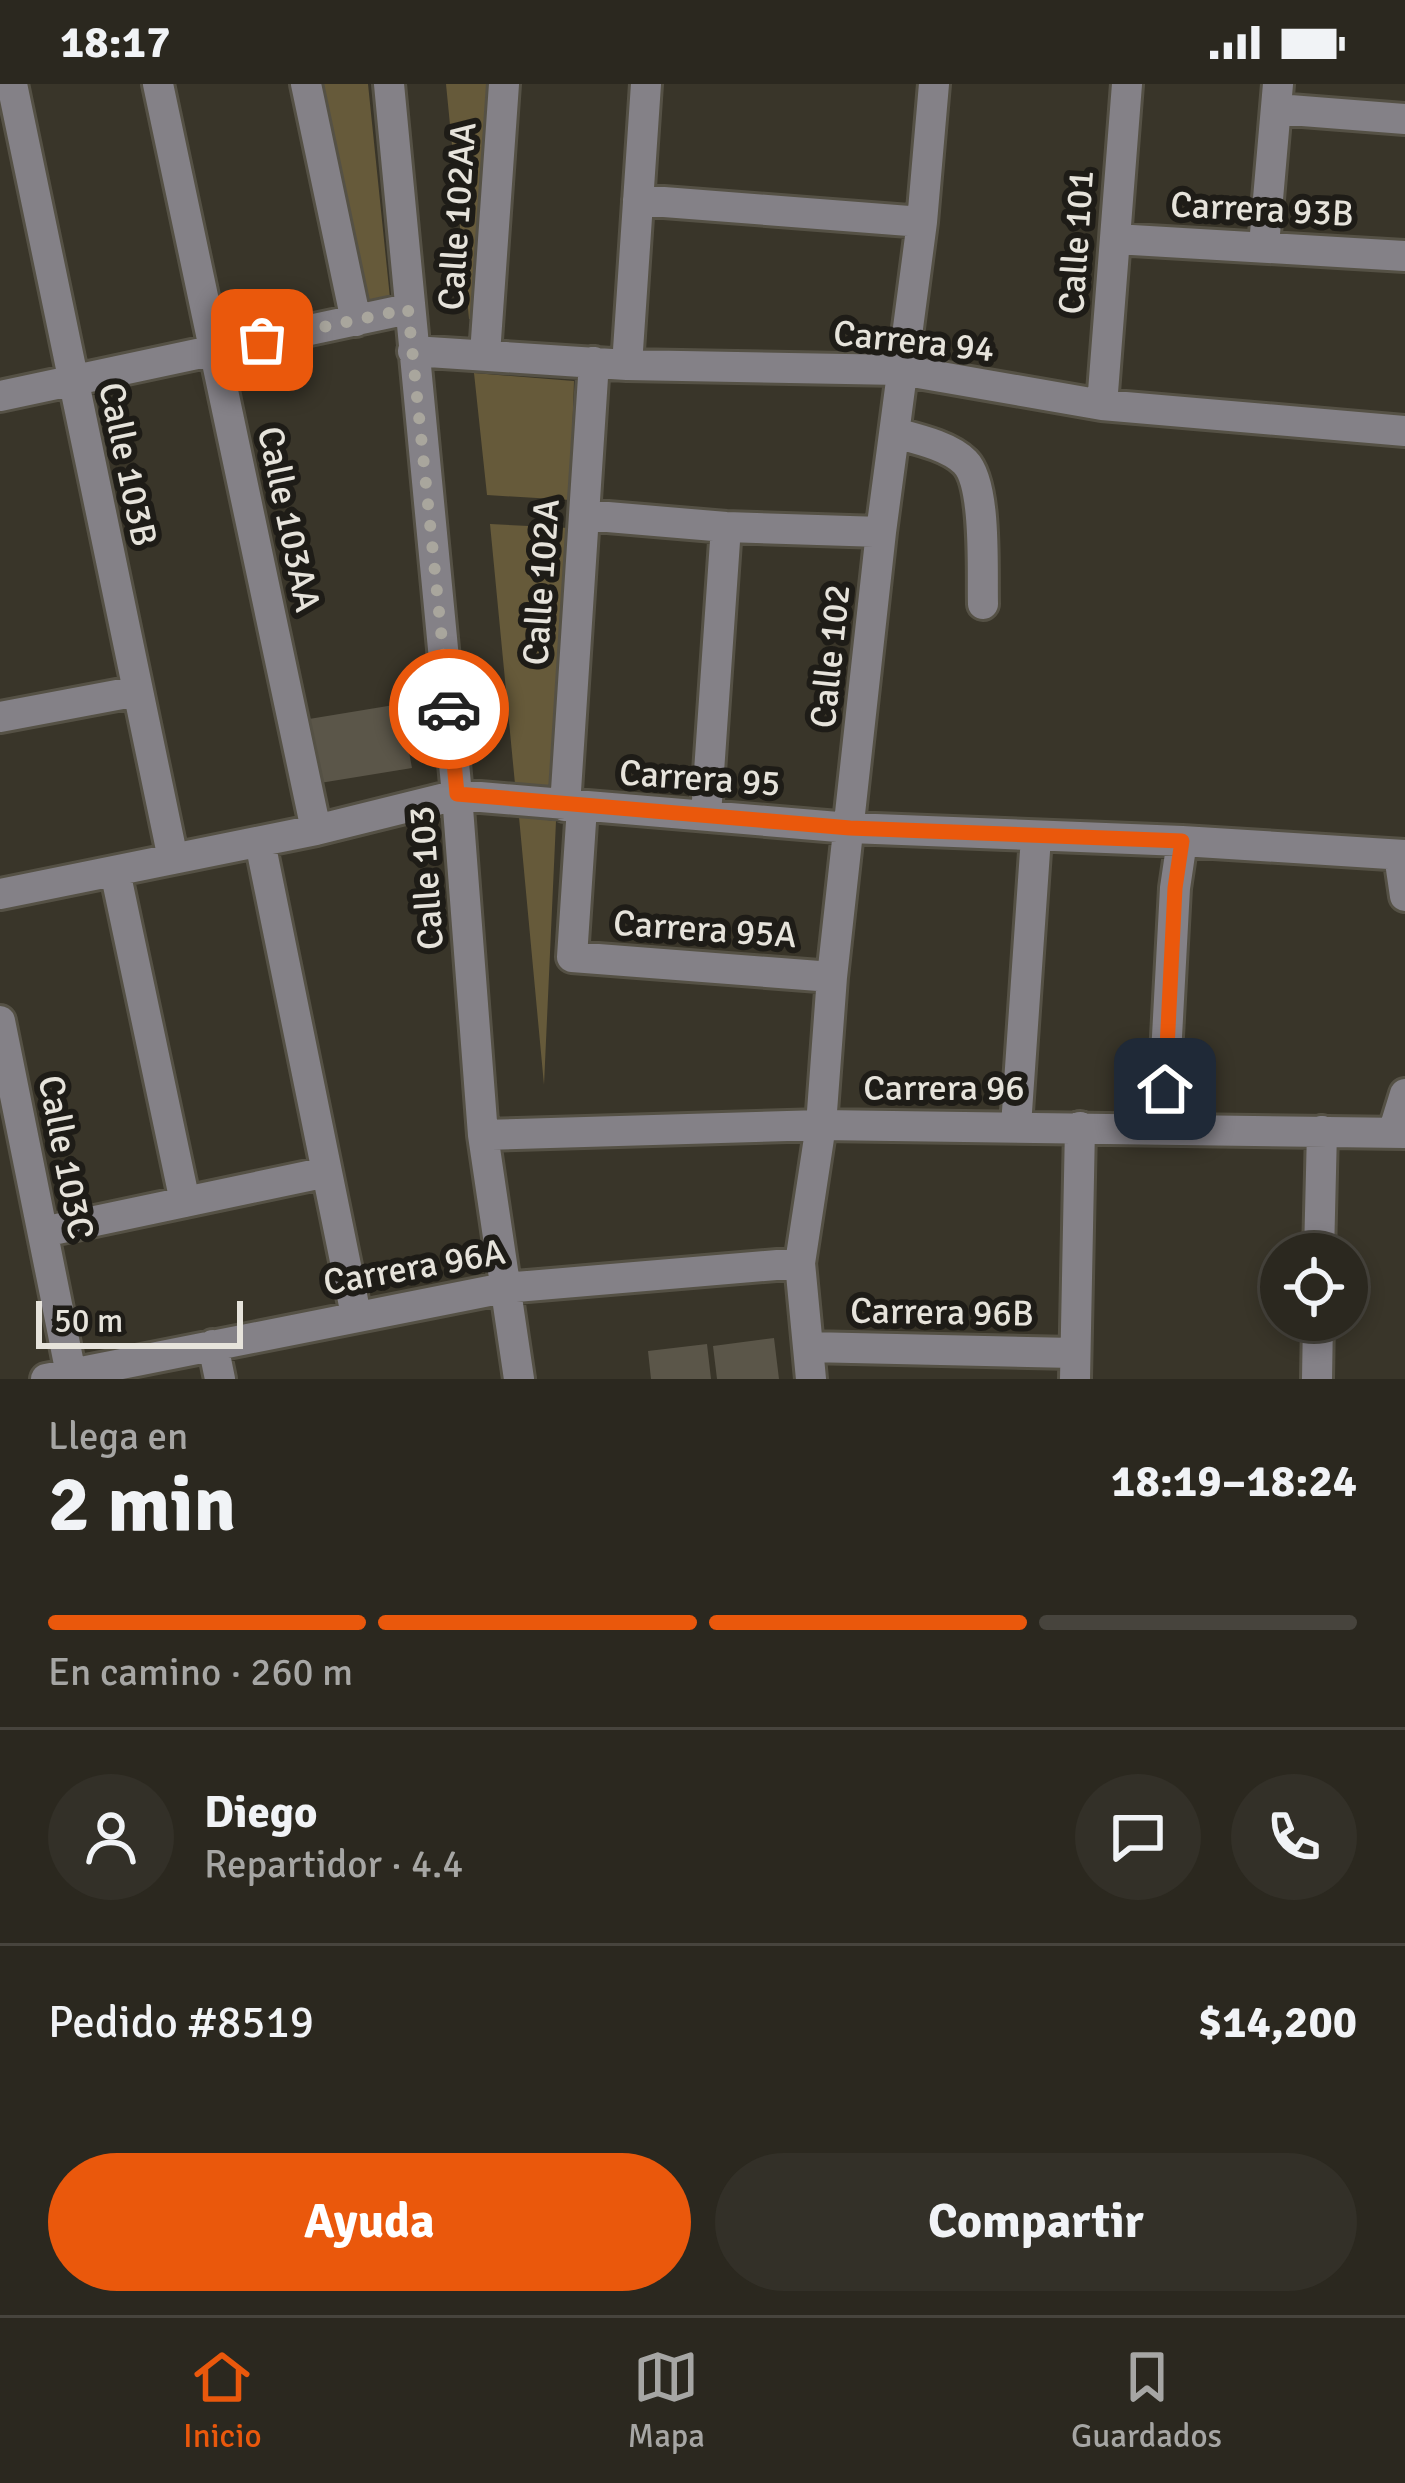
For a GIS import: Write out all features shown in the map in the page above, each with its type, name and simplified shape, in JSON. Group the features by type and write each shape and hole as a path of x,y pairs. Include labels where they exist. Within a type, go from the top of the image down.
{"street":[{"name":"Calle 103B","path":"12,84 173,859"},
{"name":"Calle 103AA","path":"158,84 316,830"},
{"path":"306,84 356,321"},
{"name":"Calle 103","path":"389,84 457,794 484,1135 519,1379"},
{"name":"Calle 102AA","path":"485,354 504,84"},
{"path":"627,364 646,84"},
{"name":"Calle 102","path":"811,1379 800,1263 821,1125 832,977 880,532 922,222 931,84"},
{"name":"Calle 101","path":"1102,405 1127,84"},
{"path":"1264,245 1278,97 1405,119"},
{"path":"638,200 922,222"},
{"name":"Carrera 93B","path":"1115,239 1405,256"},
{"path":"0,396 408,309"},
{"name":"Carrera 94","path":"413,351 627,364 901,370 1102,405 1405,431"},
{"name":"Calle 102A","path":"572,957 573,807 594,362"},
{"path":"895,433 961,458 970,468 977,488 983,604"},
{"path":"584,515 726,527 880,532"},
{"path":"706,815 726,527"},
{"path":"0,717 138,691"},
{"name":"Carrera 95","path":"0,894 316,830 457,794 850,828 1402,855"},
{"path":"1016,1126 1036,837"},
{"path":"1162,1129 1175,888 1182,841"},
{"path":"260,842 356,1315"},
{"path":"1402,855 1405,896"},
{"path":"115,871 184,1202"},
{"name":"Carrera 95A","path":"572,957 832,977"},
{"name":"Calle 103C","path":"0,1021 43,1232 63,1377"},
{"path":"1399,1133 1405,1094"},
{"name":"Carrera 96","path":"484,1135 821,1125 1399,1133"},
{"path":"1074,1366 1080,1127"},
{"path":"1320,1233 1322,1131"},
{"path":"43,1232 327,1172"},
{"name":"Carrera 96A","path":"63,1377 504,1288 800,1263"},
{"path":"1317,1379 1318,1341"},
{"path":"213,1345 220,1379"},
{"name":"Carrera 96B","path":"808,1347 1074,1366"}],"shaded area":[{"path":"317,84 368,84 390,298 360,305"},
{"path":"446,84 491,84 482,321 469,319"},
{"path":"474,373 574,381 570,500 487,495"},
{"path":"490,524 569,528 557,787 515,784"},
{"path":"519,817 556,821 544,1085"}],"building":[{"path":"400,704 412,768 320,783 309,719"},
{"path":"774,1338 779,1379 717,1379 713,1346"},
{"path":"707,1344 711,1379 651,1379 648,1351"}],"way so far":[{"path":"262,340 408,309 449,709"}],"route":[{"path":"449,709 457,794 850,828 1182,841 1175,888 1165,1089"}]}
